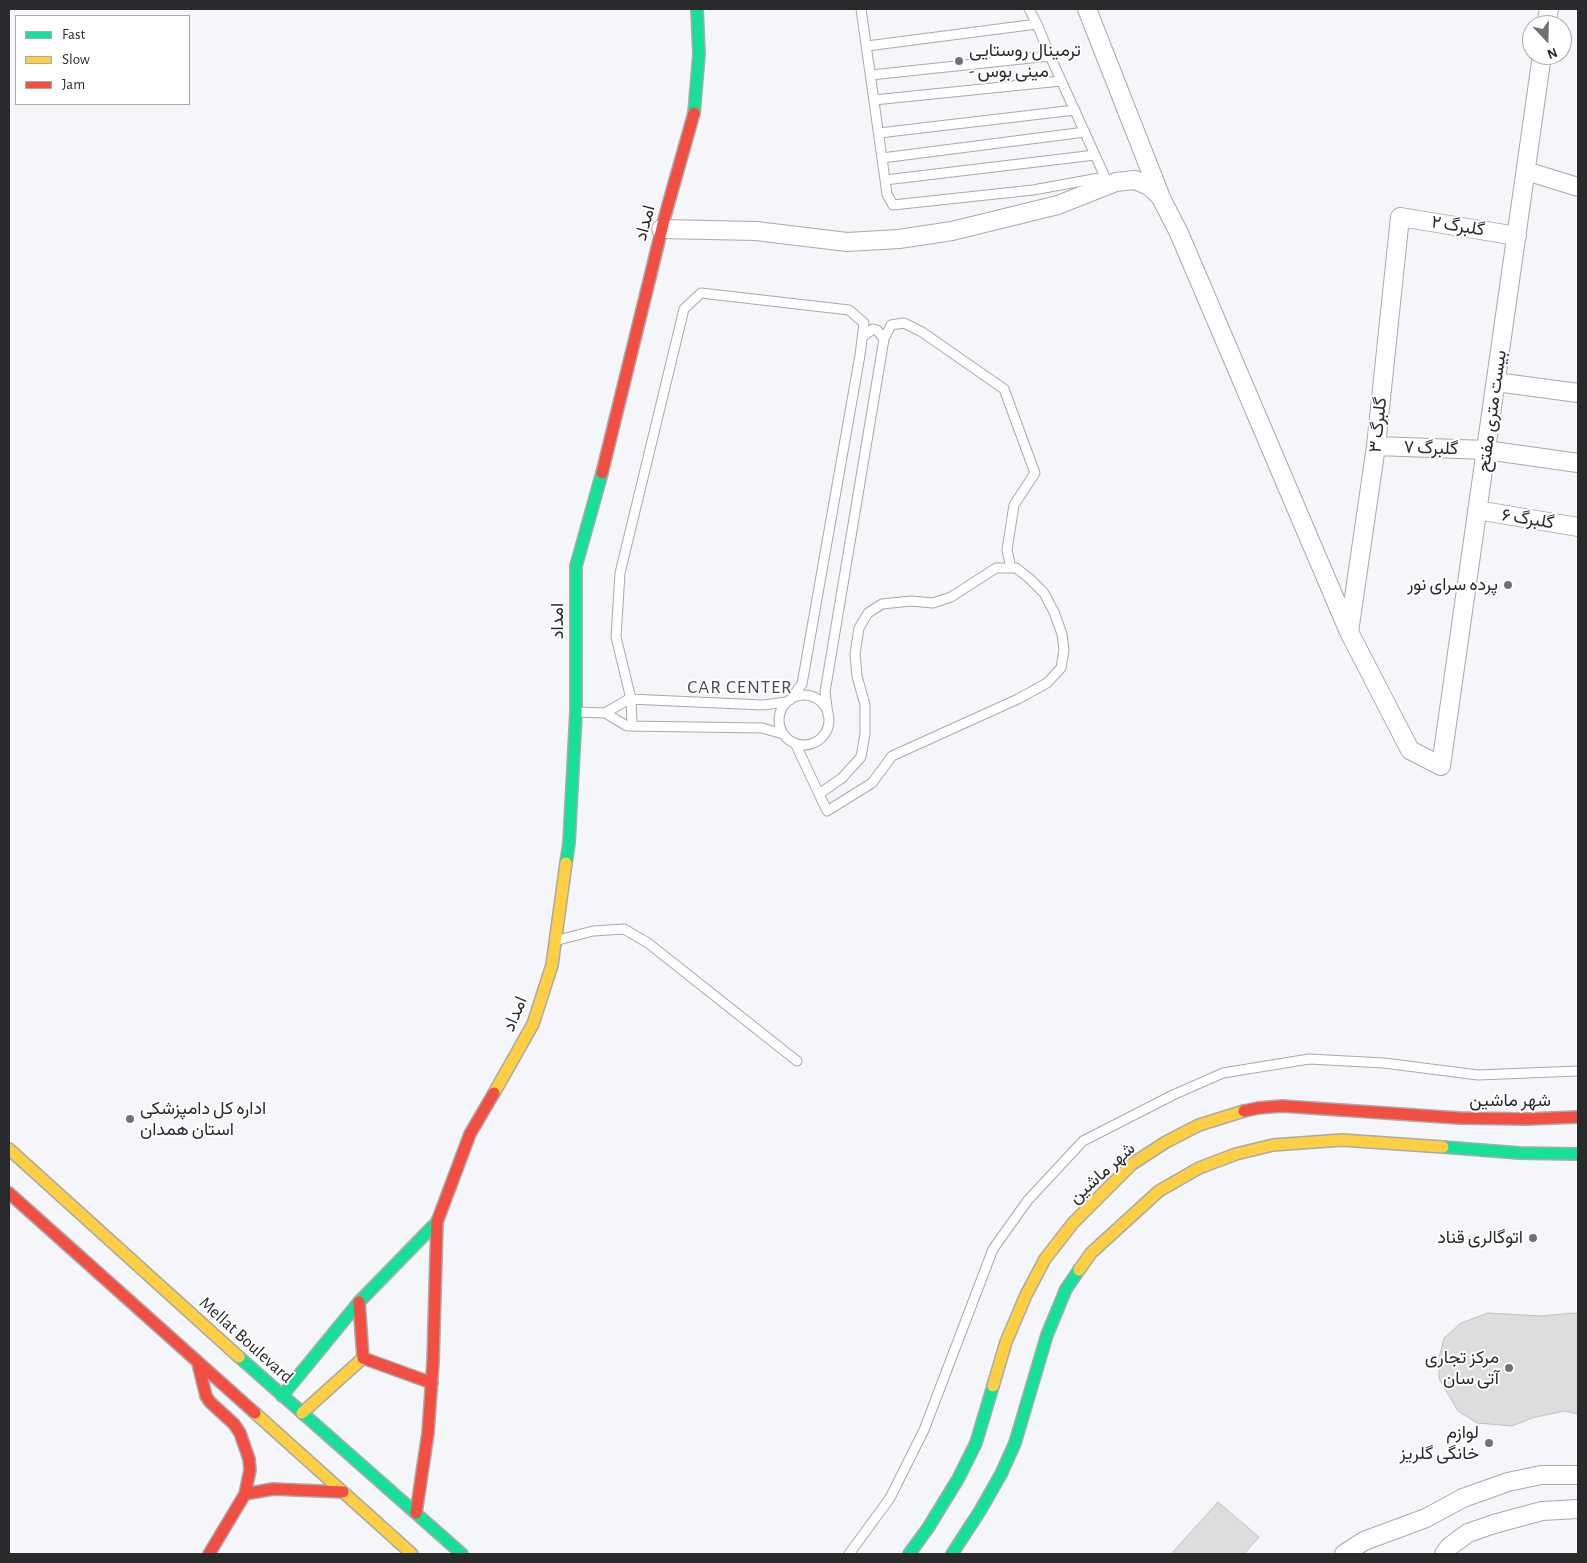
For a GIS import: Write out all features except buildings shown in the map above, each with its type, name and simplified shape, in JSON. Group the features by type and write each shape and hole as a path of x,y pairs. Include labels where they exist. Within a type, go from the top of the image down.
{"street":[{"name":"امداد","path":"437,1222 470,1134 533,1024 552,965 569,843 576,712 576,566 597,491 661,229 694,114 699,54 697,9"},
{"path":"1087,9 1160,196 1179,233 1349,632"},
{"name":"بیست متری مفتح","path":"1349,632 1410,750 1441,766 1541,65"},
{"path":"1526,170 1578,187"},
{"path":"661,229 756,231 847,242 899,239 952,231 1058,205 1116,182 1135,180 1149,186 1160,196"},
{"name":"گلبرگ ۲","path":"1400,217 1516,236"},
{"name":"گلبرگ ۳","path":"1349,632 1376,446 1400,217"},
{"path":"1496,382 1578,393"},
{"name":"گلبرگ ۷","path":"1376,446 1486,450 1578,463"},
{"name":"گلبرگ ۶","path":"1478,510 1578,527"},
{"name":"شهر ماشین","path":"909,1554 958,1479 976,1443 1006,1342 1026,1295 1046,1259 1073,1223 1132,1164 1166,1142 1199,1125 1258,1108 1282,1106 1459,1118 1527,1120 1578,1118"},
{"path":"952,1554 980,1511 1012,1450 1047,1335 1066,1289 1090,1253 1120,1224 1159,1191 1199,1168 1236,1154 1273,1145 1302,1142 1342,1140 1519,1153 1578,1154"},
{"name":"Mellat Boulevard","path":"9,1149 277,1402 302,1413 462,1554"},
{"path":"9,1193 262,1420 287,1431 343,1492 412,1554"},
{"path":"262,1420 359,1302 437,1222"},
{"path":"416,1513 428,1433 432,1383 437,1222"},
{"path":"359,1302 363,1358"},
{"path":"363,1358 432,1383"},
{"path":"287,1431 302,1413 363,1358"},
{"path":"198,1363 206,1396 234,1424 240,1433 249,1459 250,1470 245,1494 209,1554"},
{"path":"1344,1554 1364,1541 1426,1518 1463,1498 1508,1482 1541,1474 1578,1475"},
{"path":"245,1494 272,1489 343,1492"},
{"path":"1444,1554 1449,1547 1468,1533 1494,1524 1542,1511 1578,1509"}],"lane":[{"path":"861,9 887,194 893,205 1024,191 1105,177 1029,9"},
{"path":"867,46 1037,24"},
{"path":"871,75 1050,56"},
{"path":"874,100 1062,81"},
{"path":"879,133 1075,110"},
{"path":"882,158 1085,132"},
{"path":"885,180 1095,155"},
{"path":"632,726 631,699 616,637 620,573 684,309 701,292 849,310 864,323 802,684 781,709 779,718 783,734"},
{"path":"576,712 605,713 627,726 762,728 783,734 795,743 802,745 817,741 827,730 828,715 825,692 884,339 891,325 904,323 922,332 1004,388 1035,473 1014,505 1006,550 1011,568"},
{"path":"862,337 873,329 877,330 884,339"},
{"path":"795,743 819,794 827,811 872,782 892,756 1018,700 1048,683 1061,668 1064,650 1062,634 1054,612 1044,594 1029,578 1016,568 996,568 951,597 932,603 911,601 882,604 868,613 859,628 856,654 857,676 865,705 865,734 861,757 842,778 819,794"},
{"path":"605,713 629,699 763,706 788,701 797,696 813,697 820,701 828,715"},
{"path":"556,941 593,931 624,929 648,943 797,1061"},
{"path":"849,1554 890,1498 924,1430 993,1249 1028,1200 1083,1141 1173,1095 1223,1073 1309,1058 1384,1063 1478,1075 1578,1072"}],"traffic: fast":[{"path":"694,113 699,54 697,9"},
{"path":"566,863 569,843 576,712 576,566 602,473"},
{"path":"1443,1147 1519,1153 1578,1154"},
{"path":"282,1396 359,1302 437,1222"},
{"path":"952,1554 980,1511 1001,1474 1015,1443 1047,1335 1066,1289 1079,1270"},
{"path":"239,1357 462,1554"},
{"path":"909,1554 928,1528 958,1479 976,1443 993,1386"}],"traffic: slow":[{"path":"494,1093 533,1024 552,965 566,863"},
{"path":"993,1386 1006,1342 1026,1295 1045,1259 1073,1223 1132,1164 1166,1142 1199,1125 1244,1111"},
{"path":"1079,1270 1091,1253 1159,1191 1199,1168 1236,1154 1273,1145 1342,1140 1443,1147"},
{"path":"9,1149 239,1357"},
{"path":"302,1413 363,1358"},
{"path":"255,1413 412,1554"}],"traffic: jam":[{"path":"602,473 665,216 694,113"},
{"path":"416,1513 428,1433 433,1362 437,1222 470,1134 494,1093"},
{"path":"1244,1111 1282,1106 1459,1118 1527,1119 1578,1117"},
{"path":"9,1193 255,1413"},
{"path":"359,1302 363,1358 432,1383"},
{"path":"198,1363 206,1396 234,1424 240,1433 249,1459 250,1470 245,1494 209,1554"},
{"path":"245,1494 273,1489 343,1492"}],"place":[{"name":"ترمینال روستایی - مینی بوس","path":"959,61"},
{"name":"پرده سرای نور","path":"1508,585"},
{"name":"اداره کل دامپزشکی استان همدان","path":"130,1119"},
{"name":"اتوگالری قناد","path":"1533,1238"},
{"name":"مرکز تجاری آتی سان","path":"1509,1368"},
{"name":"لوازم خانگی گلریز","path":"1489,1443"}],"district":[{"name":"CAR CENTER","path":"740,687"}]}
